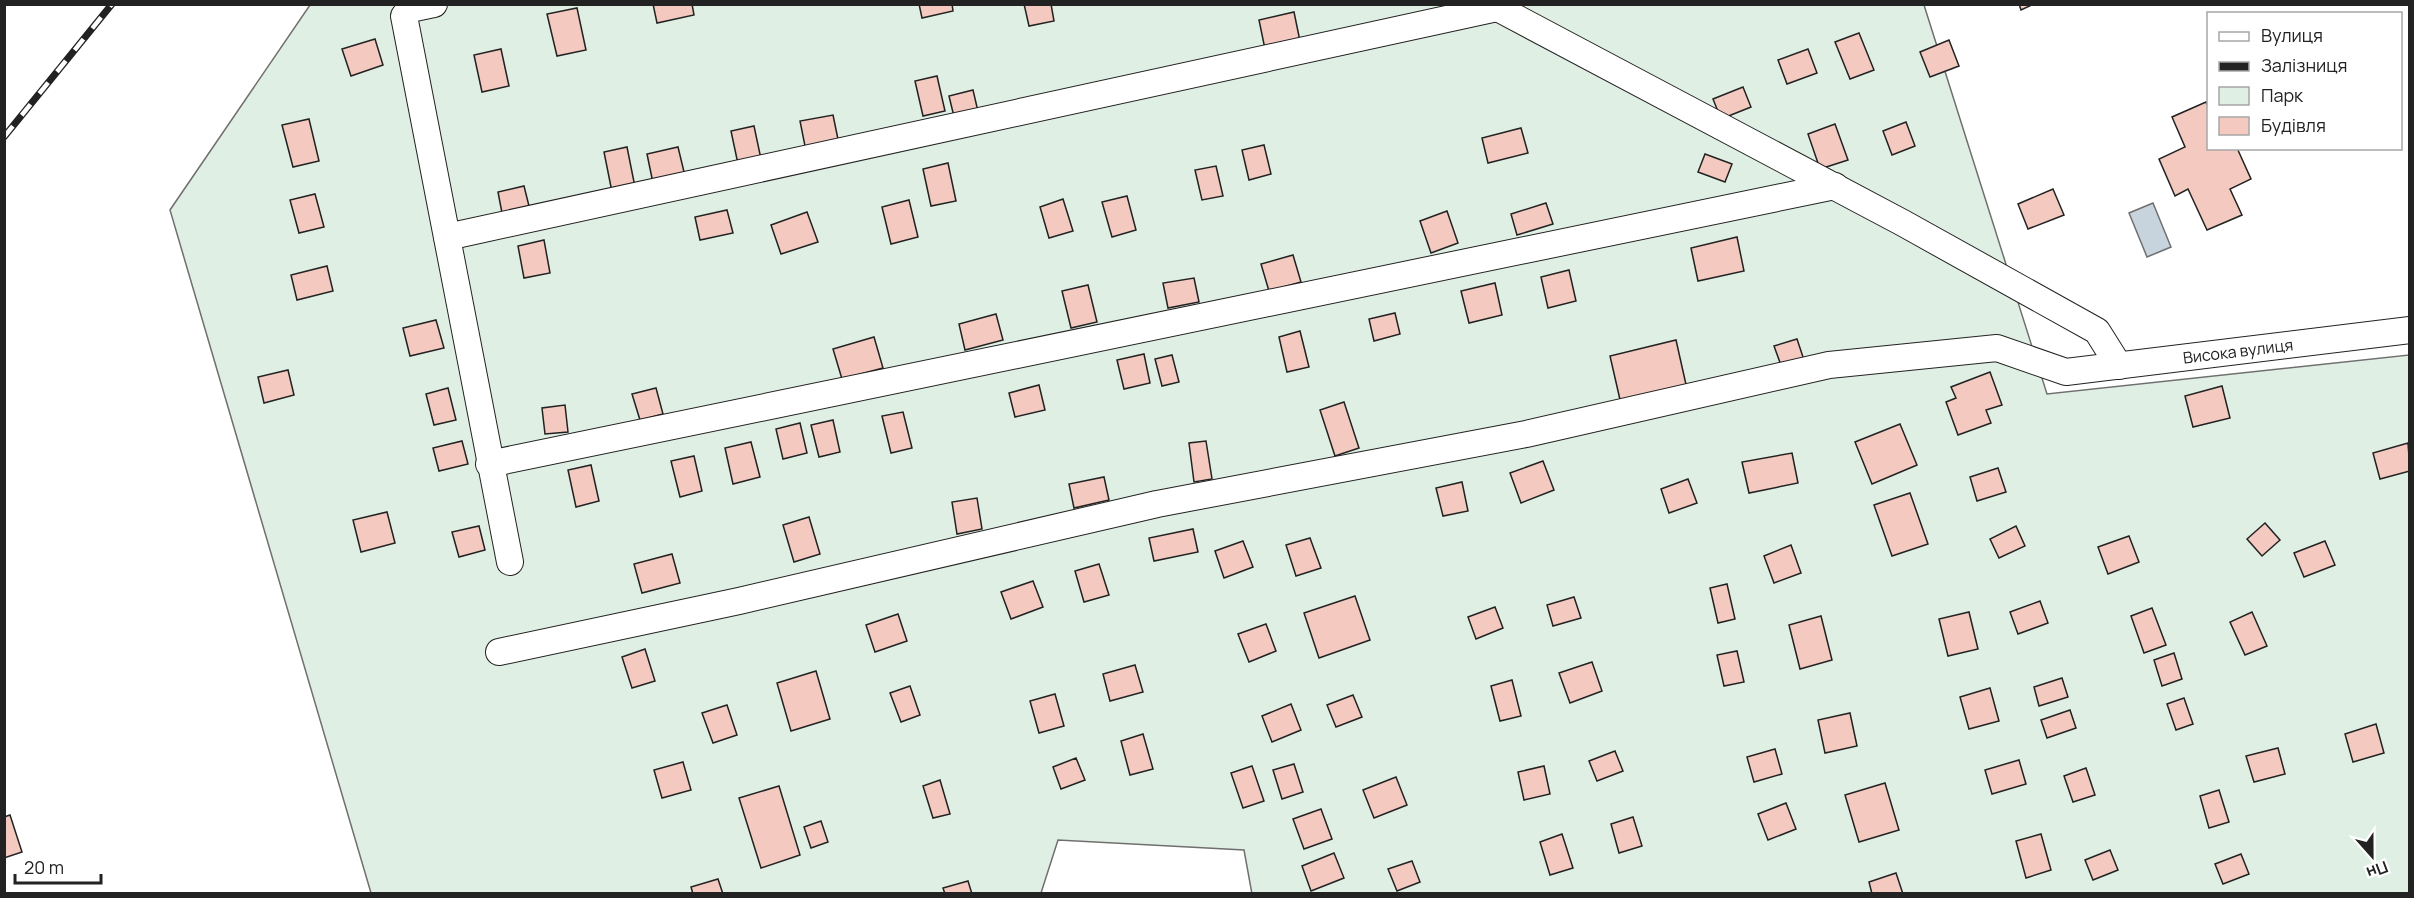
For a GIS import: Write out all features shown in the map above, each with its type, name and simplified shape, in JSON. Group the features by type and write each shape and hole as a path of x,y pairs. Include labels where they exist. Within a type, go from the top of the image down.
{"street":[{"path":"434,4 410,9 404,16 489,464 510,562"},
{"path":"447,237 1494,6 1835,186 2097,331 2119,366"},
{"path":"489,464 1835,186"},
{"name":"Висока вулиця","path":"499,652 739,601 1157,504 1526,434 1829,365 1997,348 2066,372 2409,330"}],"green space":[{"path":"310,5 1924,5 2047,394 2409,355 2409,893 1252,894 1244,850 1058,840 1041,893 371,893 170,210"}],"shaded area":[{"path":"2153,203 2171,247 2147,257 2129,213"}],"building":[{"path":"653,4 692,4 694,15 657,23"},
{"path":"919,4 952,4 953,11 922,18"},
{"path":"1024,4 1051,4 1054,21 1029,26"},
{"path":"2019,4 2034,4 2021,10"},
{"path":"577,8 586,50 557,56 547,14"},
{"path":"1294,12 1301,46 1266,54 1259,20"},
{"path":"1859,33 1874,70 1850,79 1835,42"},
{"path":"375,39 383,65 351,76 342,49"},
{"path":"1949,40 1959,66 1930,77 1920,52"},
{"path":"501,49 509,86 482,92 474,55"},
{"path":"1808,49 1817,73 1787,84 1778,60"},
{"path":"937,76 945,111 923,116 915,81"},
{"path":"1743,87 1751,107 1721,119 1713,99"},
{"path":"973,90 980,120 956,125 949,96"},
{"path":"2206,102 2207,150 2238,150 2251,179 2230,189 2242,215 2207,230 2188,189 2175,196 2159,159 2185,147 2172,117"},
{"path":"833,115 839,144 806,151 800,121"},
{"path":"309,119 319,161 293,167 282,125"},
{"path":"1906,122 1915,146 1892,155 1883,131"},
{"path":"1835,124 1848,160 1820,169 1808,134"},
{"path":"754,126 761,159 738,164 731,131"},
{"path":"1521,128 1528,153 1488,163 1482,138"},
{"path":"1264,145 1271,174 1249,180 1242,150"},
{"path":"627,147 635,187 612,192 604,152"},
{"path":"678,147 685,176 653,183 647,154"},
{"path":"1705,154 1732,164 1725,182 1698,172"},
{"path":"948,163 956,201 931,206 923,169"},
{"path":"1216,166 1223,196 1202,200 1195,170"},
{"path":"524,186 529,206 502,213 498,192"},
{"path":"2053,189 2064,215 2028,229 2018,204"},
{"path":"315,194 324,227 299,233 290,200"},
{"path":"1127,196 1136,230 1112,237 1102,202"},
{"path":"1063,199 1073,231 1049,238 1040,207"},
{"path":"909,200 918,237 891,244 882,207"},
{"path":"1546,203 1553,224 1517,235 1511,214"},
{"path":"727,210 733,233 700,240 695,217"},
{"path":"1447,211 1458,243 1431,253 1420,221"},
{"path":"807,212 818,242 781,254 771,225"},
{"path":"1737,237 1744,271 1698,281 1691,248"},
{"path":"544,240 550,273 524,278 518,246"},
{"path":"1293,255 1301,282 1269,291 1261,264"},
{"path":"327,266 333,291 297,300 291,275"},
{"path":"1569,270 1576,301 1548,308 1541,277"},
{"path":"1194,278 1199,302 1168,308 1163,283"},
{"path":"1495,283 1502,315 1469,323 1461,291"},
{"path":"1088,285 1097,322 1071,328 1062,291"},
{"path":"1395,313 1400,334 1374,341 1369,319"},
{"path":"996,314 1003,340 965,350 959,324"},
{"path":"436,320 444,348 410,356 403,328"},
{"path":"1300,331 1309,367 1287,372 1279,337"},
{"path":"874,337 883,368 842,379 833,349"},
{"path":"1797,339 1804,360 1782,368 1774,346"},
{"path":"1676,340 1687,389 1621,404 1610,356"},
{"path":"1144,354 1150,383 1124,389 1117,360"},
{"path":"1172,355 1179,382 1162,386 1155,359"},
{"path":"288,370 294,395 264,403 258,377"},
{"path":"1990,372 2002,405 1986,410 1991,423 1958,435 1946,402 1956,398 1951,387"},
{"path":"1039,385 1045,410 1015,417 1009,393"},
{"path":"2222,386 2230,418 2193,427 2185,396"},
{"path":"448,388 456,420 434,425 426,394"},
{"path":"656,388 663,414 640,420 632,394"},
{"path":"1344,402 1359,448 1335,456 1320,410"},
{"path":"565,405 568,432 545,434 542,408"},
{"path":"903,412 912,448 891,453 882,416"},
{"path":"833,420 840,452 819,457 811,425"},
{"path":"800,423 807,453 783,459 776,429"},
{"path":"1900,424 1917,465 1872,484 1855,442"},
{"path":"462,441 468,464 439,471 433,448"},
{"path":"1206,441 1212,479 1194,482 1189,443"},
{"path":"751,442 760,477 733,484 725,448"},
{"path":"2408,443 2410,471 2380,479 2373,453"},
{"path":"1792,453 1798,483 1749,493 1742,462"},
{"path":"694,456 702,491 680,497 671,461"},
{"path":"1543,461 1554,490 1521,503 1510,473"},
{"path":"591,465 599,501 576,507 568,470"},
{"path":"1998,468 2006,492 1977,501 1970,477"},
{"path":"1104,477 1109,500 1074,508 1069,484"},
{"path":"1688,479 1697,503 1669,513 1661,489"},
{"path":"1462,482 1468,511 1443,516 1436,488"},
{"path":"1910,493 1928,544 1892,556 1874,505"},
{"path":"977,498 982,529 957,534 952,502"},
{"path":"387,512 395,543 361,552 353,520"},
{"path":"809,517 820,554 794,562 783,525"},
{"path":"2265,523 2280,540 2262,556 2247,539"},
{"path":"479,526 485,550 459,557 452,532"},
{"path":"2016,526 2025,546 1999,558 1990,539"},
{"path":"1193,529 1198,552 1154,561 1149,538"},
{"path":"2129,536 2139,562 2108,574 2098,547"},
{"path":"1310,538 1321,568 1296,576 1286,545"},
{"path":"1243,541 1253,567 1224,578 1215,551"},
{"path":"2325,541 2335,565 2304,577 2294,553"},
{"path":"1791,545 1801,573 1774,583 1764,556"},
{"path":"672,554 680,583 642,593 634,564"},
{"path":"1099,564 1109,595 1084,602 1075,571"},
{"path":"1033,581 1043,607 1011,619 1001,592"},
{"path":"1727,584 1735,619 1718,623 1710,588"},
{"path":"1355,596 1370,640 1319,658 1304,613"},
{"path":"1574,597 1581,618 1553,626 1547,605"},
{"path":"2040,601 2048,623 2018,634 2010,612"},
{"path":"1495,607 1503,628 1476,639 1468,617"},
{"path":"2152,608 2166,645 2144,653 2131,616"},
{"path":"1969,612 1978,649 1948,656 1939,619"},
{"path":"2252,612 2267,646 2245,655 2230,622"},
{"path":"898,614 907,641 875,652 866,625"},
{"path":"1821,616 1832,660 1800,669 1789,625"},
{"path":"1266,624 1276,651 1249,662 1238,634"},
{"path":"645,649 655,681 632,688 622,657"},
{"path":"1737,651 1744,682 1724,686 1717,655"},
{"path":"2174,653 2182,679 2162,686 2154,660"},
{"path":"1592,662 1602,691 1570,703 1559,673"},
{"path":"1135,665 1143,692 1110,701 1103,674"},
{"path":"816,671 830,719 791,731 777,683"},
{"path":"2062,678 2068,697 2039,706 2034,687"},
{"path":"1512,680 1521,716 1500,721 1491,686"},
{"path":"910,686 920,715 901,722 890,693"},
{"path":"1990,688 1999,721 1969,729 1960,697"},
{"path":"1055,694 1064,726 1039,733 1030,701"},
{"path":"1353,695 1362,717 1336,727 1327,705"},
{"path":"2184,698 2193,724 2176,730 2167,704"},
{"path":"1291,704 1301,730 1272,742 1262,716"},
{"path":"727,705 737,735 713,743 702,713"},
{"path":"2070,710 2076,728 2047,738 2041,720"},
{"path":"1850,713 1857,746 1825,753 1818,720"},
{"path":"2376,724 2384,753 2353,762 2345,734"},
{"path":"1143,734 1153,769 1130,775 1121,741"},
{"path":"2278,748 2285,774 2254,782 2246,756"},
{"path":"1775,749 1782,774 1754,782 1747,757"},
{"path":"1615,751 1623,771 1597,781 1589,761"},
{"path":"1076,758 1085,780 1061,789 1053,767"},
{"path":"2019,760 2026,784 1992,794 1985,770"},
{"path":"683,762 691,790 662,798 654,770"},
{"path":"1294,764 1303,792 1282,799 1273,770"},
{"path":"1252,766 1264,801 1243,808 1231,773"},
{"path":"1544,766 1550,794 1524,800 1518,772"},
{"path":"2086,768 2095,795 2073,802 2064,776"},
{"path":"1396,777 1407,805 1374,818 1363,790"},
{"path":"940,780 950,814 933,818 923,786"},
{"path":"1885,783 1899,830 1859,842 1845,795"},
{"path":"779,786 800,855 761,868 739,798"},
{"path":"2219,790 2229,822 2209,828 2200,796"},
{"path":"1786,803 1796,829 1768,840 1758,814"},
{"path":"1321,809 1332,839 1304,849 1293,819"},
{"path":"10,815 22,852 4,858 4,817"},
{"path":"1633,817 1642,846 1619,853 1611,824"},
{"path":"821,821 828,842 811,848 804,827"},
{"path":"1562,834 1573,868 1550,875 1540,842"},
{"path":"2041,834 2051,870 2026,878 2016,841"},
{"path":"2110,850 2118,870 2093,880 2085,860"},
{"path":"1334,853 1344,878 1311,891 1302,866"},
{"path":"2241,854 2249,874 2223,884 2215,864"},
{"path":"1412,861 1420,882 1397,891 1388,869"},
{"path":"1896,873 1903,894 1872,894 1869,882"},
{"path":"718,879 723,894 693,894 691,887"},
{"path":"968,881 972,894 945,894 943,888"}],"railway":[{"path":"4,137 112,4"}]}
